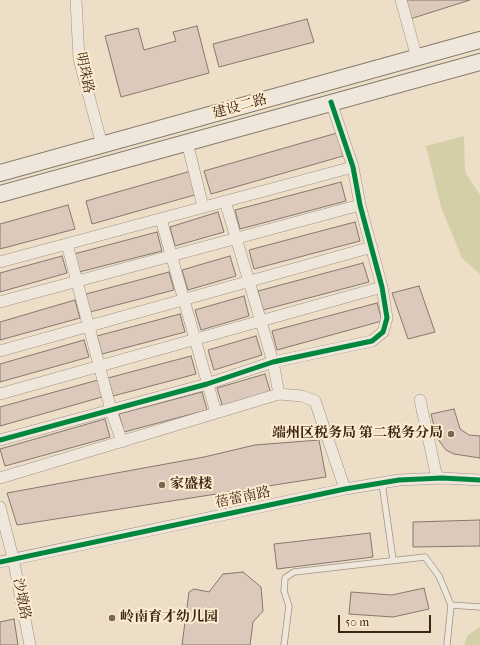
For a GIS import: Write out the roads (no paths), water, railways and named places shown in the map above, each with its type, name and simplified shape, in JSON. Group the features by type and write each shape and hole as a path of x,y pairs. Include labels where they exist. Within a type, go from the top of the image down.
{"main road":[{"name":"建设二路","path":"0,173 480,40"},
{"name":"建设二路","path":"0,194 480,62"}],"street":[{"name":"明珠路","path":"76,0 79,59 102,145"},
{"path":"401,0 417,58"},
{"path":"0,440 208,384 273,362 372,341 383,332 388,318 382,287 360,205 353,167 331,102"},
{"path":"187,142 203,207"},
{"path":"0,262 353,167"},
{"path":"225,201 273,362 279,394"},
{"path":"0,302 172,256 235,237 360,205"},
{"path":"161,219 216,413"},
{"path":"67,244 111,410 122,442"},
{"path":"0,351 372,247"},
{"path":"0,394 382,287"},
{"path":"0,478 279,394 302,396 315,401 345,489"},
{"path":"420,400 437,478"},
{"name":"蓓蕾南路","path":"0,560 345,489 382,483 437,478 480,480"},
{"name":"沙墩路","path":"0,507 13,558 30,645"}],"lane":[{"path":"382,483 393,560"},
{"path":"284,645 289,606 284,591 286,578 294,572 425,557 438,576 451,605 447,645"},
{"path":"451,605 480,607"}],"place":[{"name":"端州区税务局 第二税务分局","path":"451,434"},
{"name":"家盛楼","path":"162,485"},
{"name":"岭南育才幼儿园","path":"112,618"}]}
